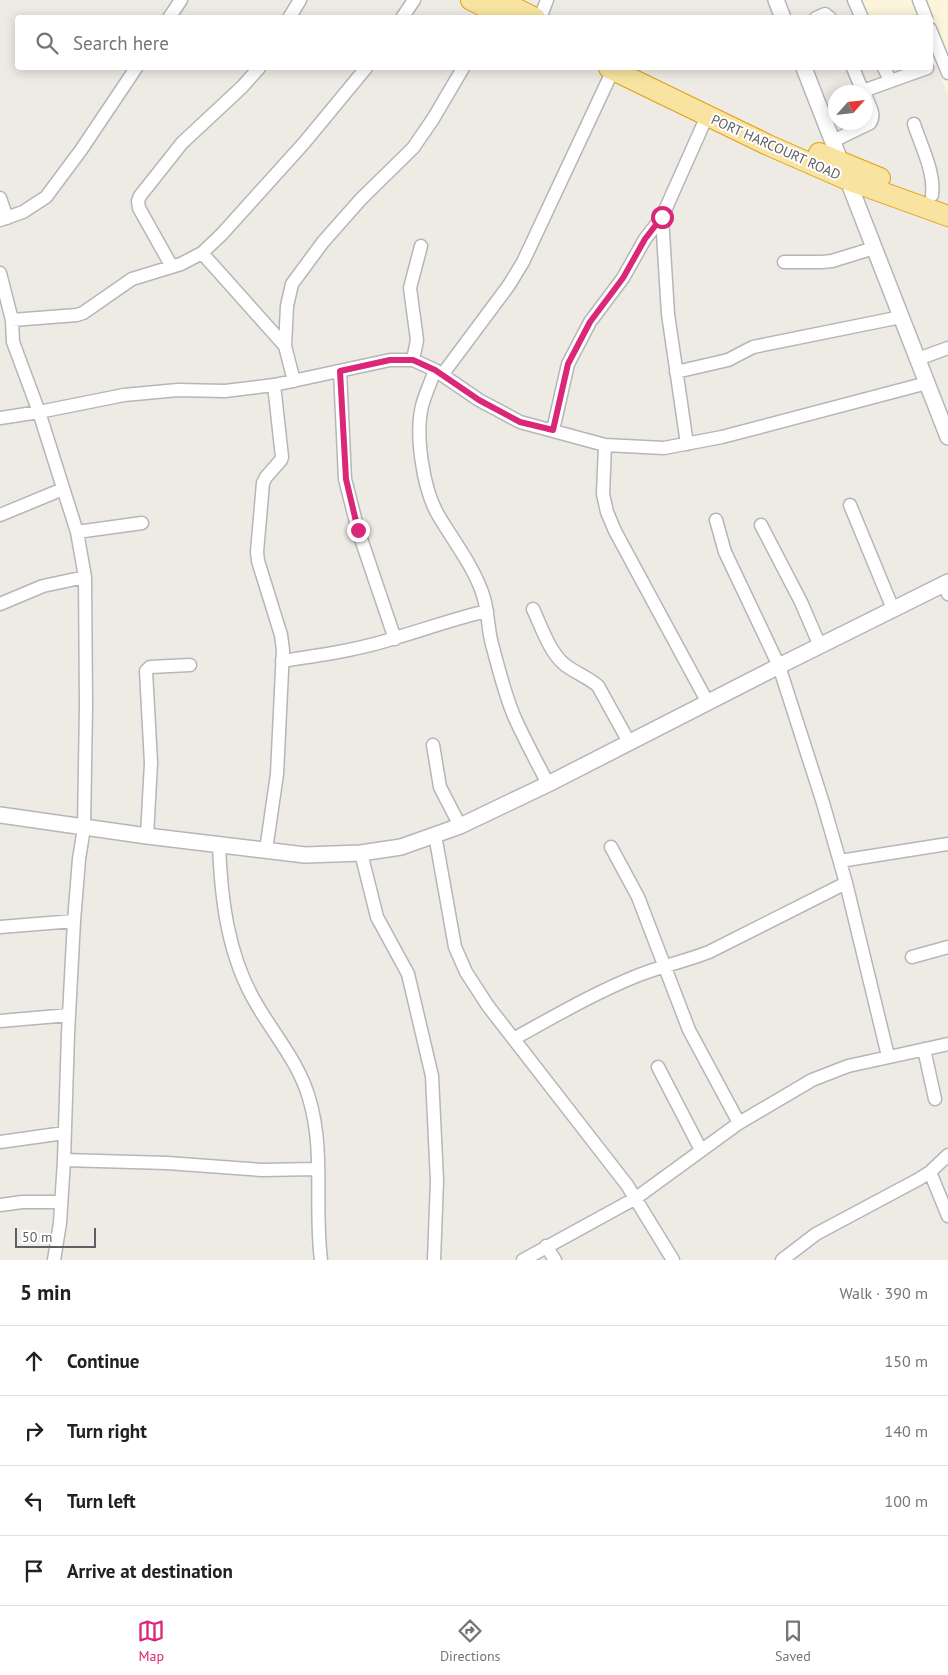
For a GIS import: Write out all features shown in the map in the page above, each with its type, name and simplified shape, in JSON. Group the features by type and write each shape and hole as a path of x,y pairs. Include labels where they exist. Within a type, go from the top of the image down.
{"highway":[{"path":"471,0 498,12 516,15"},
{"name":"PORT HARCOURT ROAD","path":"613,70 768,145 845,171 876,176 940,198"},
{"name":"PORT HARCOURT ROAD","path":"642,70 845,171 948,216"}],"street":[{"path":"172,15 181,0"},
{"path":"291,15 300,0"},
{"path":"404,15 414,0"},
{"path":"541,15 547,0"},
{"path":"777,0 782,15"},
{"path":"854,0 861,15"},
{"path":"919,0 925,15"},
{"path":"933,36 946,68 933,66"},
{"path":"0,198 4,219 22,212 46,196 82,150 135,70"},
{"path":"172,267 139,208 138,201 140,196 182,143 257,70"},
{"path":"12,320 83,313 132,279 172,267 202,254 304,143 364,70"},
{"path":"294,381 285,346 287,306 292,284 323,242 361,199 413,148 433,119 462,70"},
{"path":"548,784 514,714 492,647 482,590 436,510 427,485 419,428 422,406 438,372 509,285 523,262 611,70"},
{"path":"805,70 948,437"},
{"path":"854,70 860,85"},
{"path":"885,70 890,80"},
{"path":"873,89 890,80 921,70"},
{"path":"553,430 568,364 590,322 623,278 645,239 662,217 707,116"},
{"path":"914,124 940,198"},
{"path":"833,141 856,130"},
{"path":"662,217 668,314 687,444"},
{"path":"413,360 417,340 410,288 421,246"},
{"path":"784,262 832,261 874,248"},
{"path":"202,254 285,346"},
{"path":"0,273 12,320 13,342 39,412 77,532 85,577 86,706 84,828 79,859 74,921 64,1160 54,1260"},
{"path":"676,372 728,360 753,347 820,335 901,317"},
{"path":"0,336 13,342"},
{"path":"918,359 948,348"},
{"path":"0,418 124,395 178,390 225,391 274,385 390,360 413,360 438,372 479,400 520,422 605,445 664,448 722,437 926,383"},
{"path":"340,371 346,479 358,530 394,639"},
{"path":"266,850 277,774 282,661 281,635 256,552 264,480 282,457 274,385"},
{"path":"605,445 603,494 607,512 708,703"},
{"path":"0,516 63,489"},
{"path":"850,505 893,610"},
{"path":"716,520 725,552 779,666 840,861 888,1056"},
{"path":"77,532 142,523"},
{"path":"761,525 794,588 820,646"},
{"path":"0,604 43,586 85,577"},
{"path":"0,815 84,828 305,855 361,853 401,847 460,826 548,784 893,610 947,587"},
{"path":"533,609 551,647 558,657 564,664 598,686 629,742"},
{"path":"282,661 356,648 394,639 437,624 487,611"},
{"path":"147,836 151,763 146,671 150,667 190,665"},
{"path":"433,745 440,786 460,826"},
{"path":"435,835 456,946 466,972 488,1006 515,1038 636,1198 673,1260"},
{"path":"219,844 220,879 224,912 239,969 256,1004 300,1072 309,1098 317,1138 321,1260"},
{"path":"840,861 948,844"},
{"path":"611,847 638,897 689,1030 739,1123"},
{"path":"361,853 380,926 408,974 432,1076 436,1181 434,1260"},
{"path":"515,1038 609,988 664,966 709,952 846,883"},
{"path":"0,927 74,921"},
{"path":"912,957 948,947"},
{"path":"0,1021 69,1015"},
{"path":"523,1260 636,1198 739,1123 812,1080 848,1066 948,1044"},
{"path":"924,1049 935,1099"},
{"path":"658,1067 701,1150"},
{"path":"0,1142 64,1133"},
{"path":"782,1260 816,1234 930,1172 948,1155"},
{"path":"64,1160 262,1170 318,1170"},
{"path":"930,1172 948,1216"},
{"path":"0,1205 22,1202 61,1202"},
{"path":"546,1246 555,1260"}],"shaded area":[{"path":"856,0 948,0 948,95 936,65 933,66 933,15 862,15"}],"route":[{"path":"358,530 346,479 340,371 390,360 413,360 435,370 479,400 520,422 553,430 568,364 590,322 623,278 645,239 662,217"}]}
